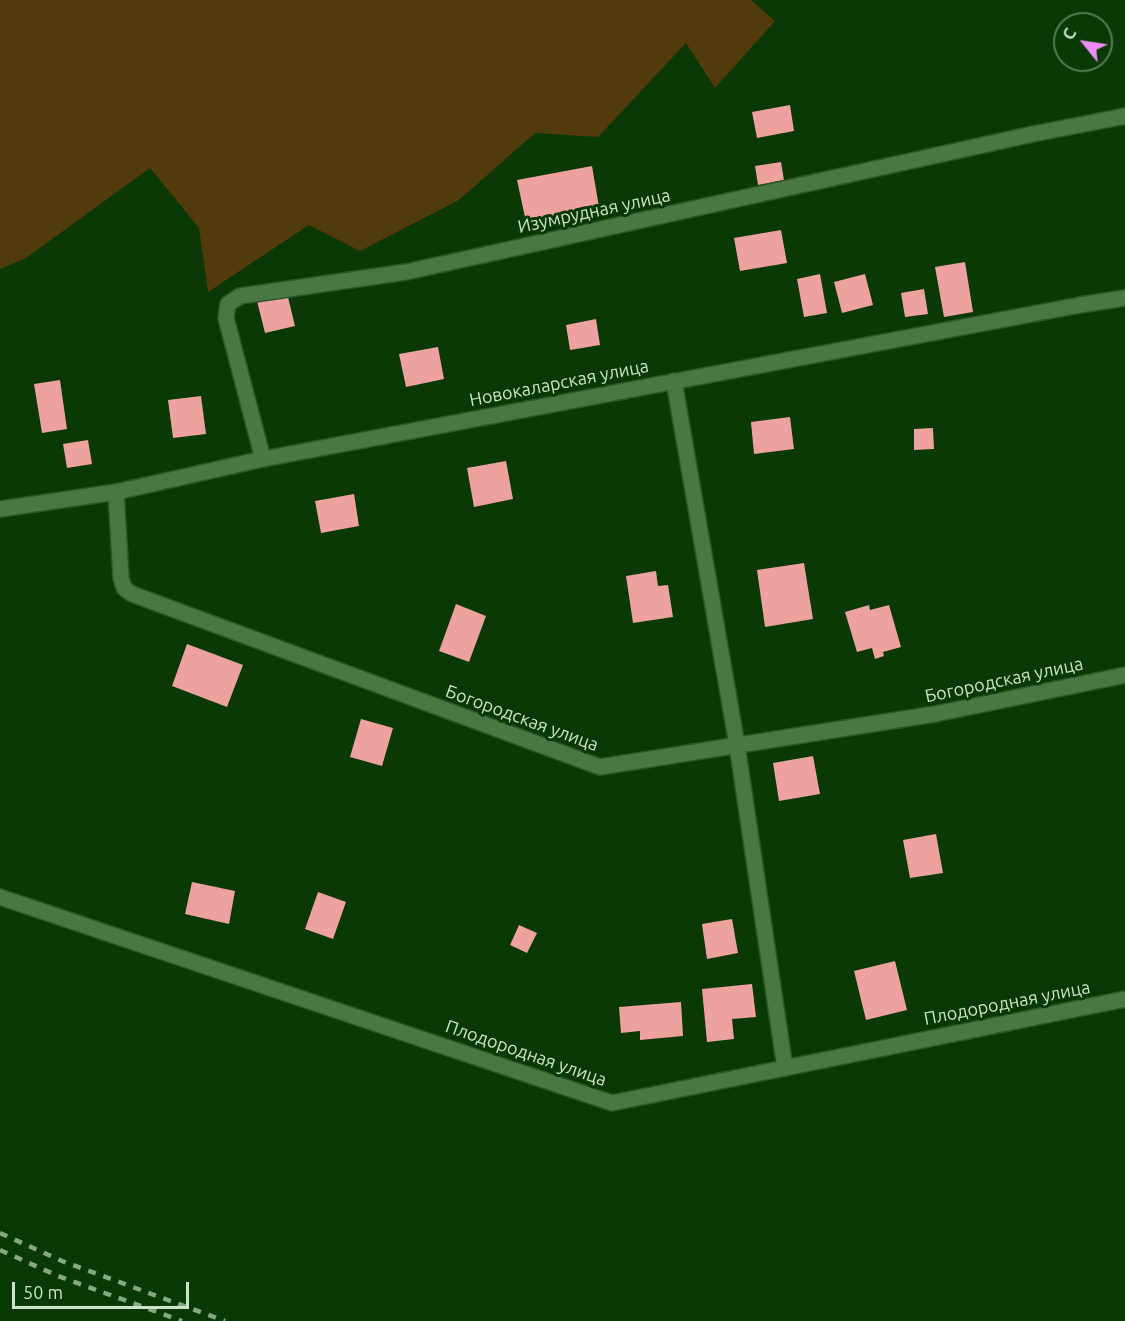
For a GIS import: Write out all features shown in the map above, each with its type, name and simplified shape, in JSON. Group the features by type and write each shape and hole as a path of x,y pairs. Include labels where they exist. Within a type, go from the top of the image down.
{"street":[{"name":"Изумрудная улица","path":"263,459 226,318 228,304 240,296 405,272 1033,134 1125,116"},
{"name":"Новокаларская улица","path":"0,509 116,492 263,459 1125,298"},
{"path":"674,381 737,746 785,1068"},
{"name":"Богородская улица","path":"116,492 121,578 124,588 132,594 600,767 936,714 1125,675"},
{"name":"Плодородная улица","path":"0,897 612,1103 1125,999"}],"shaded area":[{"path":"0,0 751,0 775,21 715,88 686,43 598,137 535,133 459,200 360,251 309,225 208,292 199,228 150,168 26,258 0,269"}],"building":[{"path":"790,105 794,131 757,138 752,112"},
{"path":"781,162 784,180 758,185 755,166"},
{"path":"592,166 599,207 526,222 517,180"},
{"path":"781,230 787,263 740,271 734,238"},
{"path":"965,262 973,312 944,317 935,267"},
{"path":"820,274 827,313 804,317 797,279"},
{"path":"865,274 873,305 842,313 834,282"},
{"path":"924,289 928,314 905,317 901,293"},
{"path":"287,293 295,326 265,333 257,301"},
{"path":"596,319 600,345 570,350 566,325"},
{"path":"438,347 444,379 406,387 399,354"},
{"path":"60,380 67,429 42,433 34,384"},
{"path":"201,396 206,434 173,438 168,400"},
{"path":"790,417 794,449 754,454 751,422"},
{"path":"933,428 934,449 914,450 914,429"},
{"path":"88,440 92,464 67,468 63,444"},
{"path":"506,461 513,499 474,507 467,468"},
{"path":"354,494 359,526 321,533 315,501"},
{"path":"804,563 813,619 765,627 757,570"},
{"path":"656,571 658,586 668,585 673,617 633,623 626,576"},
{"path":"456,604 486,616 469,662 439,651"},
{"path":"869,605 870,610 889,605 901,647 883,652 884,656 875,659 872,648 857,652 845,612"},
{"path":"187,644 243,665 227,707 172,686"},
{"path":"361,719 393,728 382,766 350,757"},
{"path":"813,756 820,794 779,801 773,763"},
{"path":"936,834 943,873 910,878 903,840"},
{"path":"192,882 235,891 229,924 185,914"},
{"path":"318,892 346,902 333,939 305,929"},
{"path":"732,919 738,953 707,959 702,924"},
{"path":"519,925 537,933 527,953 510,945"},
{"path":"895,961 907,1010 866,1020 854,971"},
{"path":"752,984 756,1017 732,1019 734,1039 707,1042 702,989"},
{"path":"681,1002 683,1036 640,1040 640,1031 621,1033 619,1007"}],"railway":[{"path":"0,1233 62,1261 225,1321"},
{"path":"0,1250 58,1276 182,1321"}]}
